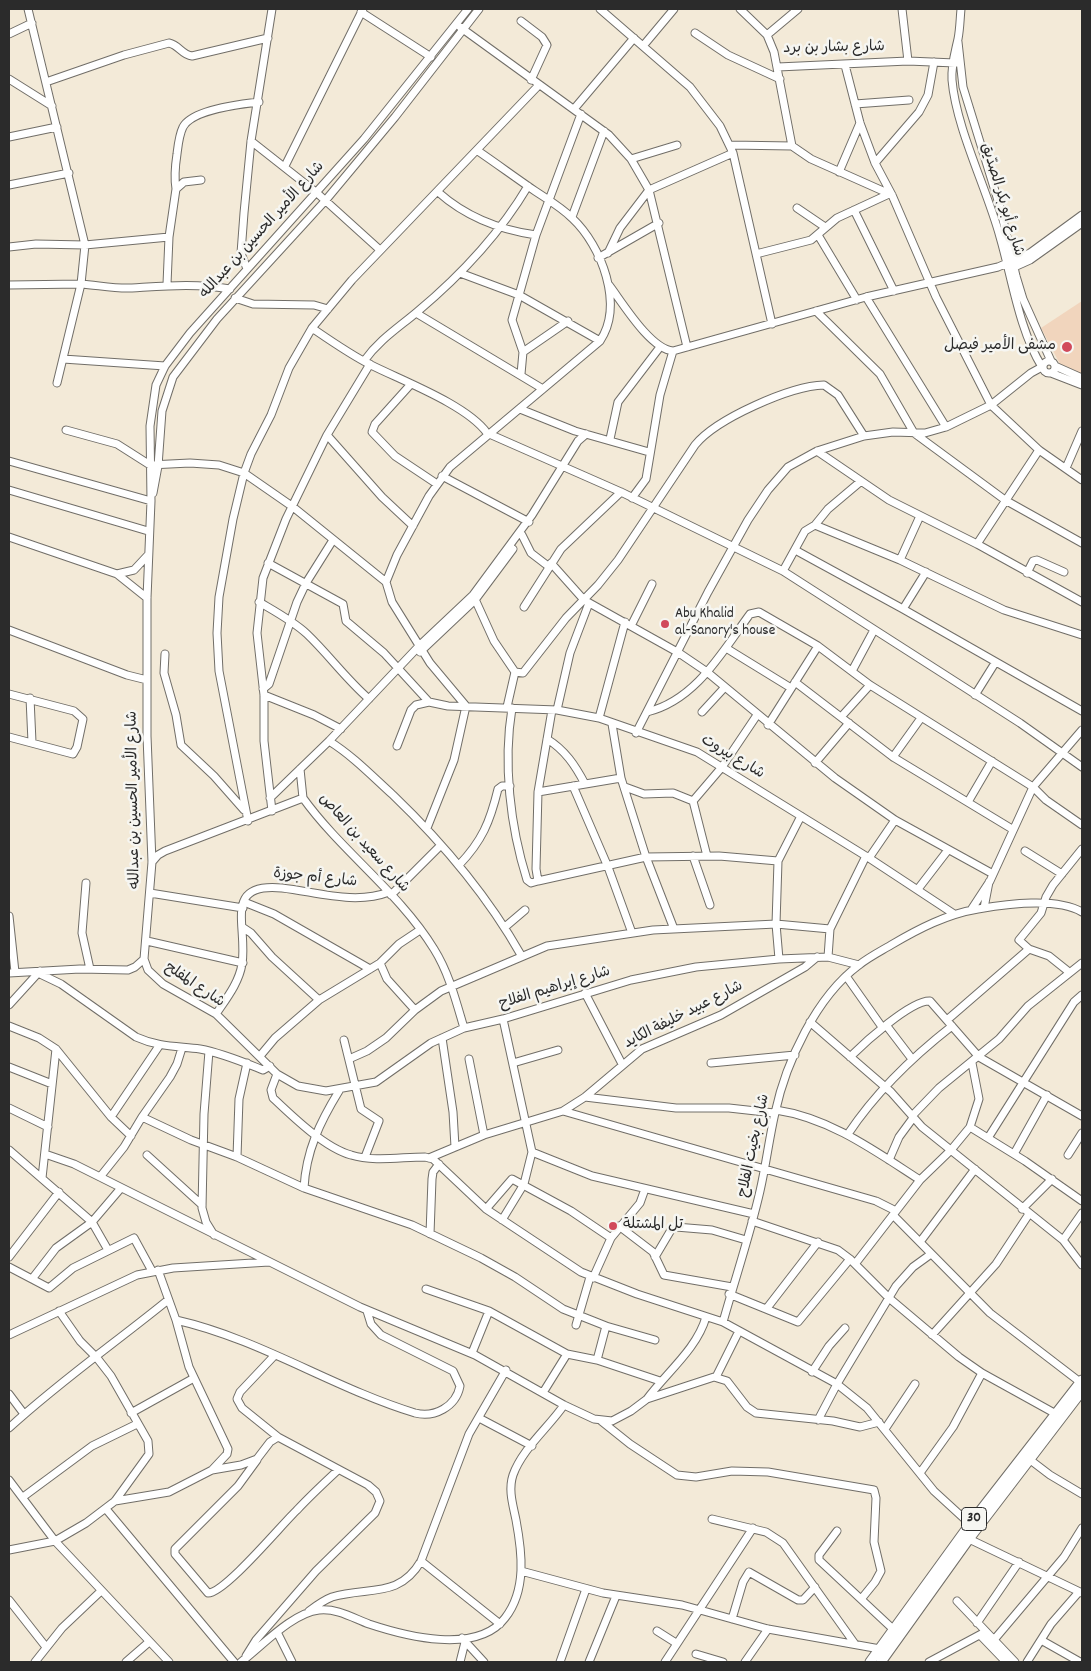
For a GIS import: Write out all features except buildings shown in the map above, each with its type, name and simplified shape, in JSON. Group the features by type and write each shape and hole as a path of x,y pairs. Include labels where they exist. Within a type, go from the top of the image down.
{"main road":[{"name":"30","path":"884,1658 894,1630 970,1524 1056,1414 1082,1384"},
{"name":"30","path":"870,1662 884,1658 969,1539 1030,1459 1082,1384"}],"street":[{"path":"28,9 69,173 85,246 80,284 57,383"},
{"path":"246,269 241,253 251,141 259,102 272,9"},
{"name":"شارع الأمير الحسين بن عبدالله","path":"154,465 151,413 156,385 165,366 190,333 246,269 317,193 388,111 468,9"},
{"name":"شارع الأمير الحسين بن عبدالله","path":"144,958 147,941 152,862 148,769 148,531 154,465 168,387 190,352 235,298 325,201 395,117 479,9"},
{"path":"644,46 674,9"},
{"name":"شارع بشار بن برد","path":"740,9 767,35 778,67 908,61 960,63"},
{"path":"767,35 798,9"},
{"path":"902,9 908,61"},
{"name":"شارع أبو بكر الصدّيق","path":"961,9 958,39 952,62 954,90 1011,266 1048,368"},
{"path":"285,166 362,10 431,57"},
{"path":"604,10 697,94 717,121 731,149 772,324"},
{"path":"521,21 542,37 547,45 531,80"},
{"path":"9,34 32,23"},
{"path":"456,24 538,86 604,131 618,142 631,159 649,190 659,223 687,347"},
{"path":"695,34 728,55 780,79"},
{"path":"46,82 124,55 170,43 174,44 184,54 192,56 268,38"},
{"path":"521,374 523,352 512,322 536,234 577,111 634,38"},
{"name":"شارع أبو بكر الصدّيق","path":"958,39 967,104 1000,207 1011,266 1026,329 1048,368"},
{"path":"876,163 919,112 928,95 934,62"},
{"path":"845,65 860,123 876,163 929,281 991,404 1039,450 1082,480"},
{"path":"778,67 792,146"},
{"path":"9,79 52,106"},
{"path":"248,821 244,810 220,671 217,633 219,597 244,473 289,368 312,328 380,250 478,151 538,86"},
{"path":"855,104 909,100"},
{"path":"167,284 169,237 176,189 174,177 183,127 192,117 241,104 259,102"},
{"path":"388,111 395,117"},
{"path":"839,172 860,123"},
{"path":"9,138 57,127"},
{"path":"572,218 604,131"},
{"path":"251,141 317,193 380,250"},
{"path":"631,159 677,145"},
{"path":"608,252 620,228 649,190 731,149 792,146 811,159 891,194"},
{"path":"386,582 413,526 442,476 458,458 487,433 520,409 600,341 609,320 607,282 598,258 586,235 572,218 478,151"},
{"path":"9,184 69,173"},
{"path":"176,189 184,182 201,180"},
{"path":"272,811 264,741 264,692 258,633 259,602 268,562 327,435 381,340 416,313 460,272 500,228 528,186"},
{"path":"438,192 459,208 500,228 536,234"},
{"path":"756,254 811,240 825,227 854,210 891,194"},
{"path":"797,208 825,227"},
{"path":"854,210 894,290"},
{"path":"1011,266 1082,215"},
{"path":"598,258 659,223"},
{"path":"607,282 660,347 673,351 929,281 1011,266 1082,224"},
{"path":"818,235 857,300"},
{"path":"9,247 36,244 85,246 169,237"},
{"path":"460,272 519,295 568,321 600,341"},
{"path":"9,285 80,284 130,288 167,284 208,285 230,289"},
{"path":"866,297 946,427"},
{"path":"235,298 253,304 314,305 328,308"},
{"path":"816,311 880,374 914,433 1005,500 1082,543"},
{"path":"416,313 452,336 521,374 543,390"},
{"path":"523,352 568,321"},
{"path":"312,328 367,363 459,410 482,426 487,433 621,492 734,546 783,572 975,695 1082,767"},
{"path":"610,439 618,402 660,347"},
{"path":"632,498 646,479 660,395 673,351"},
{"path":"63,360 165,366"},
{"path":"1048,368 1082,384"},
{"path":"636,733 679,653 708,592 752,514 777,478 788,468 817,451 864,436 893,432 932,432 946,427 991,404 1029,375 1048,368 1082,378"},
{"path":"411,384 375,424 372,432 395,456 437,484"},
{"path":"515,672 523,673 566,618 587,601 623,553 695,445 713,427 772,398 808,387 827,386 838,395 864,436"},
{"path":"520,409 575,431 610,439 649,452"},
{"path":"66,430 117,444 154,465 190,463 219,465 244,473 293,507 386,582 392,602 430,663 466,706 454,760 427,828"},
{"path":"575,431 578,441"},
{"path":"1066,468 1082,431"},
{"path":"270,798 341,729 410,656 421,648 474,597 522,535 532,515 564,467 578,441 586,434"},
{"path":"327,435 382,497 413,526"},
{"path":"977,544 1039,450"},
{"path":"817,451 860,482 1082,602"},
{"path":"9,461 151,501"},
{"path":"442,476 528,522"},
{"path":"783,572 806,531 815,525 828,509 860,482"},
{"path":"9,490 148,531"},
{"path":"524,607 550,565 568,541 621,492"},
{"path":"900,560 920,516"},
{"path":"474,597 528,522"},
{"path":"815,525 900,560 1014,614 1082,635"},
{"path":"522,535 531,553 550,565 587,601 679,653 707,672 815,763 895,820 993,874"},
{"path":"9,537 117,574 147,598"},
{"path":"264,692 269,684 290,620 306,583 333,540"},
{"path":"796,551 904,608 995,663 1082,711"},
{"path":"117,574 134,570 148,555"},
{"path":"1027,573 1034,561 1037,560 1064,572"},
{"path":"268,562 343,604 346,621 399,668 429,702 416,705 411,710 397,746"},
{"path":"904,608 926,572"},
{"path":"599,718 628,624 652,584"},
{"path":"474,597 494,641 515,672 507,752 521,861 529,882 608,867 646,857 707,856 778,861"},
{"path":"538,881 536,869 538,792 547,739 570,653 587,601"},
{"path":"259,602 290,620 308,635 351,684 369,699"},
{"path":"647,712 678,699 707,672 750,614 756,611 818,646 870,685 1033,787 1046,800 1082,825"},
{"path":"9,630 128,675 147,680"},
{"path":"852,671 874,630"},
{"path":"768,725 818,646"},
{"path":"726,648 793,685 841,717 893,757 1012,829"},
{"path":"165,654 164,673 176,715 181,745 214,776 244,810"},
{"path":"975,695 995,663"},
{"path":"841,717 870,685"},
{"path":"702,712 725,687"},
{"path":"264,692 341,729"},
{"path":"9,694 30,698 74,712 83,719 77,747 73,754 9,737"},
{"path":"30,698 32,742"},
{"name":"شارع بيروت","path":"429,702 466,706 554,710 599,718 636,733 689,748 868,857 954,914"},
{"path":"693,801 722,767 757,715"},
{"path":"893,757 921,718"},
{"path":"815,763 849,723"},
{"path":"612,724 621,778 646,857 674,929"},
{"path":"984,908 990,881 1012,829 1033,787 1082,730"},
{"path":"547,739 562,749 577,768 585,784"},
{"path":"329,741 353,757 427,828 459,865 505,927 522,955"},
{"path":"968,802 992,761"},
{"path":"300,769 303,798"},
{"path":"538,792 621,778"},
{"path":"459,865 478,844 488,823 498,789 502,786 510,786"},
{"path":"573,786 608,867 632,933"},
{"path":"625,787 644,794 673,793 693,801"},
{"name":"شارع سعيد بن العاص","path":"152,862 158,855 165,852 303,798 390,893 434,949 451,986 464,1028"},
{"path":"693,801 707,856"},
{"path":"780,959 776,924 778,861 801,816"},
{"path":"828,957 830,929 868,857 895,820"},
{"path":"390,893 441,845"},
{"path":"1069,972 1049,956 1029,949 1019,942 1019,938 1041,913 1048,893 1082,848"},
{"path":"918,889 948,850"},
{"path":"1025,851 1062,874"},
{"path":"693,856 710,905"},
{"path":"970,910 990,881"},
{"path":"86,883 82,933 90,969"},
{"name":"شارع أم جوزة","path":"243,905 250,891 269,887 344,897 368,897 390,893"},
{"path":"150,892 243,905 274,914 370,969"},
{"name":"شارع بخيت الفلاح","path":"723,1322 765,1170 775,1112 795,1055 810,1022 824,1001 859,964 900,940 954,914 984,908 1043,904 1070,906 1082,912"},
{"path":"216,1014 233,988 243,963 243,905"},
{"path":"505,927 525,910"},
{"path":"9,916 12,972 90,969 128,970 135,967 144,958"},
{"path":"349,1059 367,1051 386,1038 415,1010 451,986 547,946 632,933 674,929 776,924 830,929"},
{"path":"242,927 251,933 272,957 319,1000"},
{"path":"260,1056 275,1038 319,1000 370,969 399,944 420,930"},
{"path":"147,941 243,963"},
{"path":"947,1020 1029,949"},
{"name":"شارع إبراهيم الفلاح","path":"277,1074 298,1086 315,1090 339,1091 355,1088 376,1082 442,1038 464,1028 503,1019 653,975 696,967 817,957 828,957 859,964"},
{"name":"شارع عبيد خليفة الكايد","path":"429,1158 484,1135 563,1111 585,1097 642,1049 721,1014 806,967 817,957"},
{"name":"شارع المفلح","path":"144,958 148,970 163,984 216,1014 277,1074"},
{"path":"380,962 387,979 415,1010"},
{"path":"889,1160 899,1137 912,1117 939,1088 979,1058 999,1039 1028,1006 1082,963"},
{"path":"9,1005 39,972"},
{"path":"39,972 74,993 136,1037 159,1046 209,1052 247,1063 263,1070 270,1066"},
{"path":"846,976 912,1059"},
{"path":"585,994 622,1064"},
{"path":"988,1138 1074,1002 1082,995"},
{"path":"850,1057 884,1026 926,1001 934,1004 979,1058 1082,1116"},
{"path":"502,1220 524,1184 532,1152 503,1019"},
{"path":"810,1022 884,1087 912,1117 1022,1209 1064,1240 1082,1265"},
{"path":"9,1026 40,1038 56,1049 111,1117 131,1136"},
{"path":"848,1134 884,1087 912,1059 952,1026"},
{"path":"442,1038 453,1112 455,1147"},
{"path":"344,1040 362,1109 379,1121 365,1158"},
{"path":"111,1117 159,1046"},
{"path":"100,1177 131,1136 142,1116 170,1077 182,1048"},
{"path":"42,1178 56,1049"},
{"path":"513,1064 558,1050"},
{"path":"209,1052 203,1144 202,1205 206,1222 215,1237"},
{"path":"711,1062 795,1055"},
{"path":"469,1059 484,1135"},
{"path":"238,1157 239,1099 247,1063"},
{"path":"619,1226 653,1252 661,1272 668,1277 731,1291 799,1322 853,1262 920,1180 951,1150 970,1127 979,1100 972,1063"},
{"path":"9,1067 52,1084"},
{"path":"277,1074 271,1090 273,1098 315,1134 339,1150 365,1158 429,1158 439,1164 486,1209 592,1278 723,1322 837,1384 860,1402 879,1422 942,1500 970,1524"},
{"path":"304,1188 305,1168 315,1134 339,1091"},
{"path":"1014,1154 1047,1095"},
{"path":"585,1097 676,1108 729,1108 794,1112 848,1134 920,1180"},
{"path":"9,1108 48,1128"},
{"path":"563,1111 765,1170 876,1200 894,1213 931,1254 1009,1330 1082,1384"},
{"path":"142,1116 203,1144 238,1157 304,1188 430,1234 516,1277 549,1302 579,1316 655,1340"},
{"path":"970,1127 1052,1179 1082,1201"},
{"path":"1068,1156 1082,1134"},
{"path":"9,1150 92,1222 108,1250"},
{"path":"532,1152 592,1176 729,1206 838,1250 853,1262 889,1298 982,1374 1056,1414"},
{"path":"45,1154 74,1164 215,1237 272,1262 367,1311 506,1370 564,1404 600,1420 638,1450 677,1475 696,1477 732,1471 768,1472 874,1490 876,1498 874,1542 881,1571 862,1598"},
{"path":"147,1155 202,1205"},
{"path":"430,1234 432,1179 433,1172 439,1164"},
{"path":"920,1242 976,1169"},
{"path":"486,1209 512,1178 611,1238"},
{"path":"1022,1209 1052,1179"},
{"path":"32,1279 56,1248 92,1222 121,1188"},
{"path":"576,1325 592,1278 611,1238 640,1203 646,1189"},
{"path":"9,1256 59,1192"},
{"path":"1064,1240 1082,1212"},
{"path":"932,1335 1001,1258 1029,1214"},
{"path":"655,1257 671,1230 676,1227 712,1230 746,1240"},
{"path":"9,1267 49,1288 68,1271 135,1238 155,1271 168,1300 194,1378 228,1449 227,1454 212,1470"},
{"path":"767,1308 818,1242"},
{"path":"818,1420 837,1384 903,1277 931,1254"},
{"path":"9,1336 112,1285 155,1271 203,1265 272,1262"},
{"path":"426,1289 490,1312 567,1354 597,1360 660,1381"},
{"path":"9,1428 63,1380 97,1358 168,1300"},
{"path":"9,1550 54,1541 71,1533 106,1509 115,1501 149,1454 150,1444 111,1376 80,1341 59,1311"},
{"path":"176,1320 229,1335 274,1356 415,1413 426,1416 432,1414 454,1400 460,1386 453,1371 381,1335 371,1324 367,1311"},
{"path":"472,1354 485,1317 490,1312"},
{"path":"647,1399 660,1381 690,1348 706,1317"},
{"path":"597,1360 606,1326"},
{"path":"812,1372 829,1346 845,1328"},
{"path":"716,1378 739,1331"},
{"path":"544,1392 567,1354"},
{"path":"242,1662 256,1640 316,1571 378,1510 380,1501 376,1492 368,1485 278,1437 242,1408 237,1399 240,1392 274,1356"},
{"path":"242,1662 277,1632 330,1598 395,1586 411,1575 421,1561 469,1434 506,1370"},
{"path":"920,1474 953,1427 982,1374"},
{"path":"131,1413 194,1378"},
{"path":"600,1420 616,1419 647,1399 716,1378 727,1381 747,1407 756,1412 860,1426 879,1422"},
{"path":"884,1428 915,1384"},
{"path":"9,1394 24,1414"},
{"path":"307,1612 333,1610 410,1636 464,1640 483,1634 500,1624 515,1602 521,1571 521,1553 511,1488 514,1475 532,1446 564,1404"},
{"path":"479,1418 532,1446"},
{"path":"23,1497 92,1446 137,1424"},
{"path":"278,1437 270,1442 238,1486 175,1549 175,1554 208,1593 214,1592 231,1578 296,1510 338,1470"},
{"path":"115,1501 169,1492 212,1470 241,1465 257,1459"},
{"path":"1030,1459 1050,1475 1082,1494"},
{"path":"9,1480 54,1541 169,1662"},
{"path":"106,1509 234,1662"},
{"path":"712,1519 766,1532 783,1543 855,1644"},
{"path":"665,1662 753,1528"},
{"path":"993,1641 1064,1557 1082,1528"},
{"path":"837,1531 819,1555 819,1560 862,1598 894,1630"},
{"path":"969,1539 1080,1593 1057,1616 1027,1662"},
{"path":"421,1561 500,1624"},
{"path":"977,1623 1019,1562"},
{"path":"521,1571 616,1596 661,1601 700,1609 768,1629 855,1644 884,1658"},
{"path":"732,1619 743,1582 749,1572 798,1600 803,1600 815,1587"},
{"path":"560,1662 586,1589"},
{"path":"35,1662 62,1628 101,1591"},
{"path":"589,1662 616,1596"},
{"path":"9,1600 46,1647"},
{"path":"957,1601 977,1623 982,1633 1006,1662"},
{"path":"745,1662 768,1629"},
{"path":"658,1631 676,1643"},
{"path":"277,1632 292,1662"},
{"path":"982,1633 1015,1662"},
{"path":"929,1662 982,1633"},
{"path":"464,1640 480,1661"},
{"path":"460,1662 464,1640"},
{"path":"1041,1640 1080,1662"},
{"path":"126,1662 149,1642"},
{"path":"696,1654 722,1662"}],"shaded area":[{"name":"مشفى الأمير فيصل","path":"1082,301 1082,374 1061,366 1041,328"}],"place":[{"name":"مشفى الأمير فيصل","path":"1067,347"},
{"name":"Abu Khalid al-Sanory's house","path":"665,624"},
{"name":"تل المشتلة","path":"613,1226"}]}
